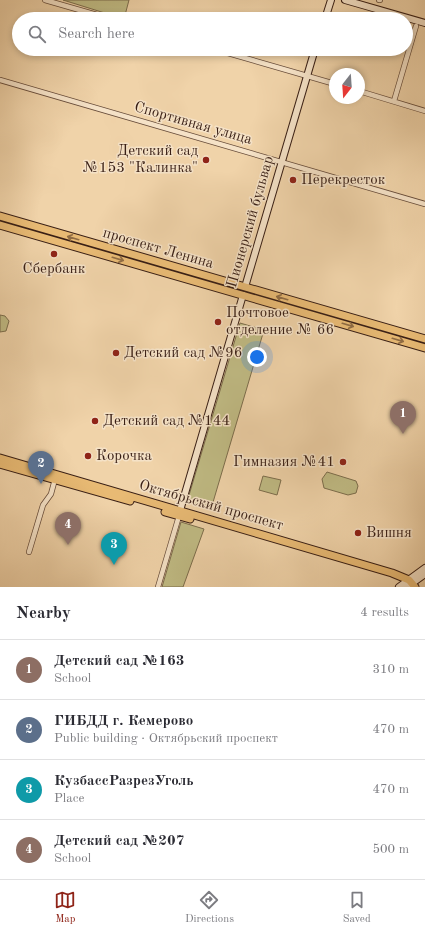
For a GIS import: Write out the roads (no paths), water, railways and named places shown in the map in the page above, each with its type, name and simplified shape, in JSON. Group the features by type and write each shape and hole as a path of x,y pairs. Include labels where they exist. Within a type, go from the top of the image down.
{"main road":[{"name":"проспект Ленина","path":"0,216 425,339"},
{"name":"проспект Ленина","path":"0,225 425,348"},
{"path":"34,234 35,227"},
{"name":"Пионерский бульвар","path":"243,295 245,287"},
{"name":"Октябрьский проспект","path":"0,458 180,513"},
{"name":"Октябрьский проспект","path":"0,464 392,573 408,585"}],"street":[{"path":"45,0 87,12"},
{"path":"327,12 331,0"},
{"path":"344,0 386,12"},
{"path":"413,20 425,23"},
{"path":"413,36 416,26"},
{"path":"238,56 329,82"},
{"name":"Пионерский бульвар","path":"245,287 313,56"},
{"path":"394,101 407,56"},
{"name":"Спортивная улица","path":"0,80 425,204"},
{"path":"365,93 425,110"},
{"name":"Пионерский бульвар","path":"158,587 243,295"},
{"path":"29,552 43,505 51,494 55,480"},
{"path":"408,585 425,568"},
{"path":"408,585 425,574"}],"place":[{"name":"Детский сад №153 \"Калинка\"","path":"206,160"},
{"name":"Перекресток","path":"293,180"},
{"name":"Сбербанк","path":"54,254"},
{"name":"Почтовое отделение № 66","path":"218,322"},
{"name":"Детский сад №96","path":"116,353"},
{"name":"Детский сад №144","path":"95,421"},
{"name":"Детский сад №163","path":"403,434"},
{"name":"Корочка","path":"88,456"},
{"name":"Гимназия №41","path":"343,462"},
{"name":"ГИБДД г. Кемерово","path":"41,484"},
{"name":"Вишня","path":"358,533"},
{"name":"Детский сад №207","path":"68,545"},
{"name":"КузбассРазрезУголь","path":"114,565"}]}
